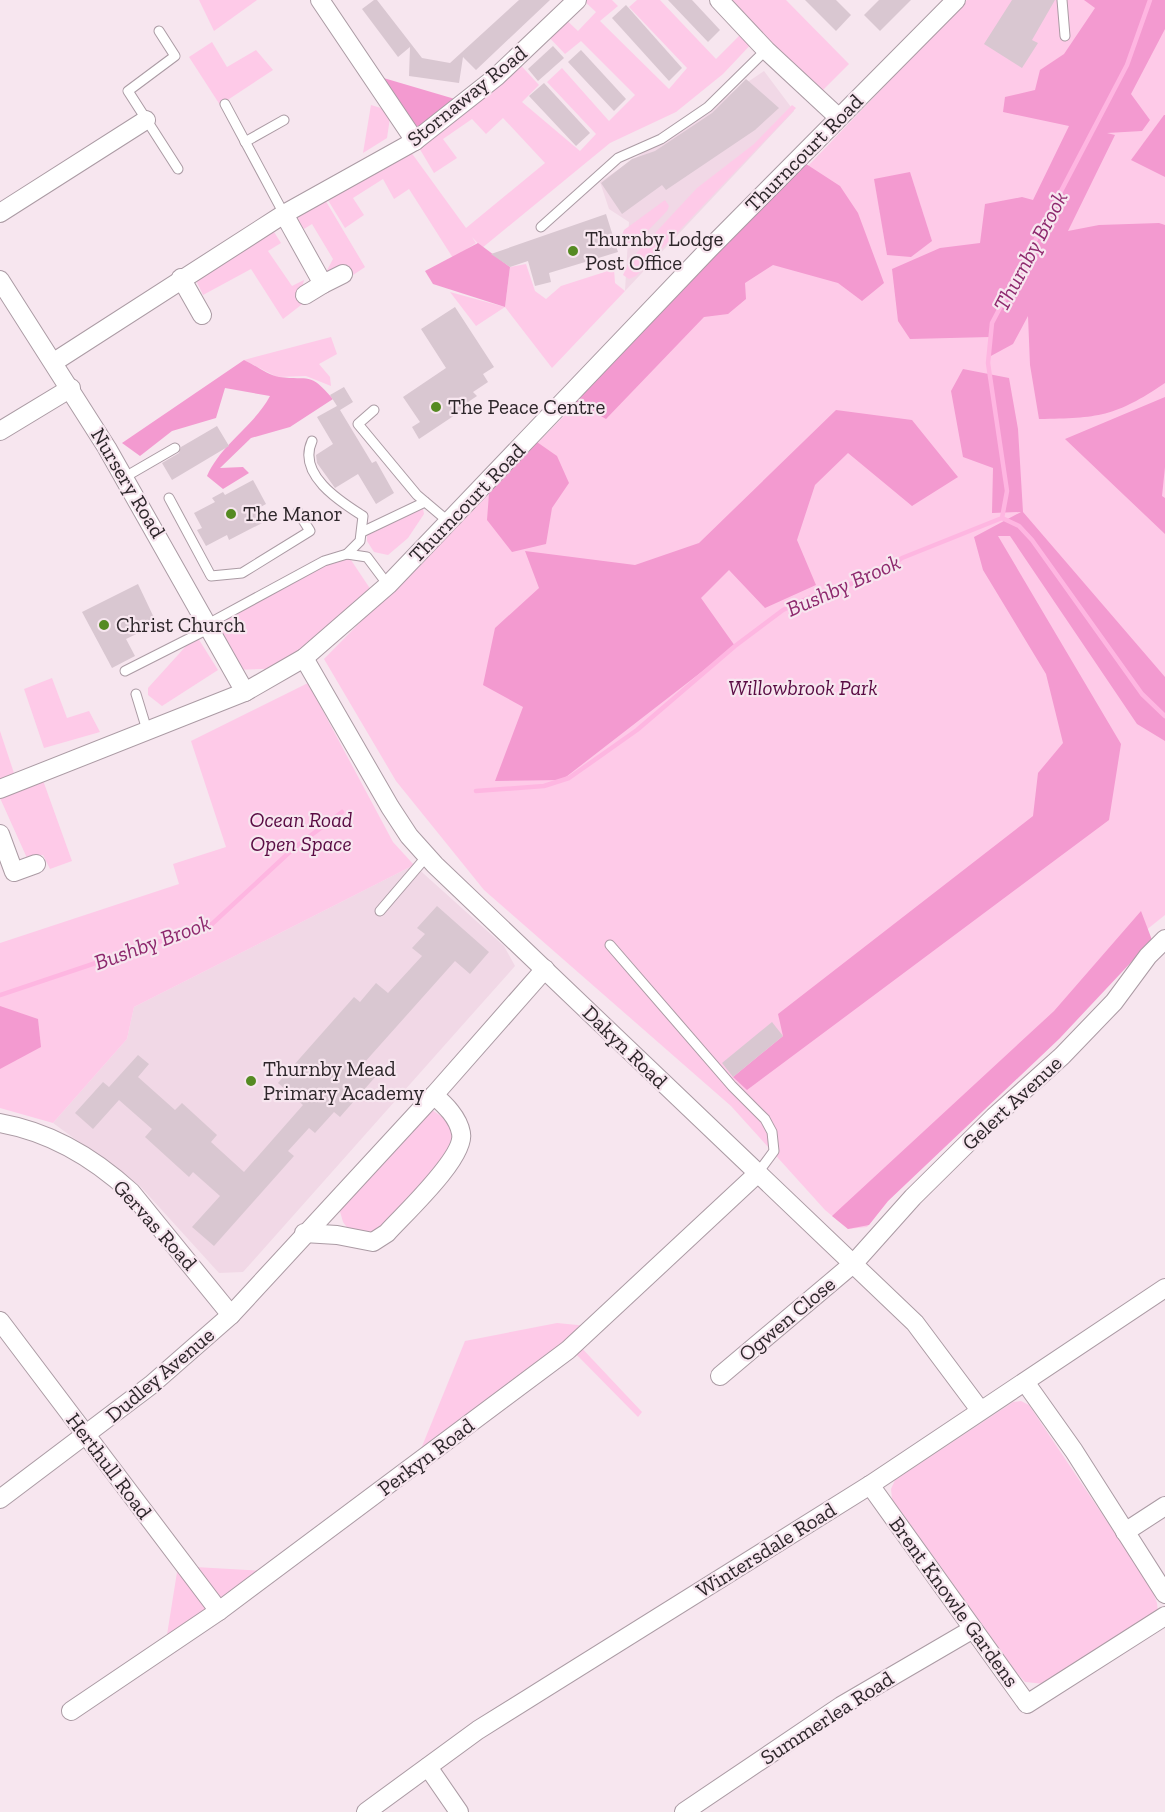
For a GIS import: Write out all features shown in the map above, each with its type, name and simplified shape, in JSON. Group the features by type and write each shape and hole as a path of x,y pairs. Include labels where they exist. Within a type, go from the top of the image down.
{"street":[{"path":"320,0 415,141"},
{"name":"Stornaway Road","path":"54,362 284,214 415,141 496,77 577,0"},
{"path":"719,0 766,50 838,117"},
{"name":"Thurncourt Road","path":"0,789 245,692 304,658 388,585 838,117 956,0"},
{"path":"0,213 146,120"},
{"path":"284,214 323,284"},
{"path":"305,295 343,274"},
{"path":"182,278 202,315"},
{"name":"Nursery Road","path":"0,280 71,388 125,477 164,543 207,627 245,692"},
{"path":"0,431 71,388"},
{"name":"Dakyn Road","path":"304,658 409,837 757,1174 854,1263 915,1323 980,1410"},
{"path":"0,834 7,875 36,864"},
{"name":"Gelert Avenue","path":"854,1263 929,1181 994,1117 1062,1056 1114,1002 1148,956 1165,939"},
{"name":"Dudley Avenue","path":"0,1499 152,1385 231,1315 304,1233 434,1095 545,969"},
{"path":"304,1233 338,1235 373,1242 387,1233 458,1152 462,1134 449,1108 434,1095"},
{"name":"Gervas Road","path":"0,1123 25,1129 66,1145 116,1179 138,1201 231,1315"},
{"name":"Perkyn Road","path":"71,1711 219,1611 568,1350 757,1174"},
{"name":"Ogwen Close","path":"720,1376 854,1263"},
{"name":"Wintersdale Road","path":"366,1812 478,1730 870,1485 1165,1288"},
{"name":"Herthull Road","path":"0,1321 219,1611"},
{"path":"1025,1382 1074,1451 1165,1594"},
{"name":"Brent Knowle Gardens","path":"870,1485 1027,1704 1165,1616"},
{"path":"1125,1532 1165,1506"},
{"name":"Summerlea Road","path":"684,1812 841,1706 973,1629"},
{"path":"428,1767 459,1812"}],"lane":[{"path":"1062,0 1065,36"},
{"path":"159,31 175,56 128,91 178,169"},
{"path":"542,227 618,158 661,139 708,107 766,50"},
{"path":"225,104 284,214"},
{"path":"245,142 284,120"},
{"path":"374,410 358,424 396,473 449,522"},
{"path":"312,441 307,452 311,467 326,491 363,516 360,541 347,554"},
{"path":"125,477 175,447"},
{"path":"169,498 211,576 242,573 310,531 298,512"},
{"path":"362,532 425,502"},
{"path":"125,671 324,561 347,554 367,557 388,585"},
{"path":"136,694 147,730"},
{"path":"380,911 427,856"},
{"path":"610,945 732,1086 765,1119 772,1132 774,1151 757,1174"}],"shaded area":[{"path":"1084,0 1165,0 1165,29 1131,94 1150,120 1142,131 1107,133 1115,135 1068,231 1099,225 1159,223 1165,225 1165,383 1133,403 1105,413 1077,418 1039,419 1030,365 1028,316 1013,344 989,357 990,337 910,339 898,321 892,269 940,248 980,243 985,204 1022,197 1033,200 1069,126 1003,112 1005,97 1035,90 1040,70 1064,54 1095,8"},
{"path":"764,71 794,111 625,291 629,222 609,209 600,182"},
{"path":"370,74 465,102 415,141"},
{"path":"1165,115 1165,177 1131,160"},
{"path":"800,160 840,186 858,213 884,283 862,301 838,283 773,265 745,283 746,299 728,314 704,317 606,419 573,400"},
{"path":"910,172 932,241 911,257 887,255 874,179"},
{"path":"478,243 510,267 505,307 433,284 425,271"},
{"path":"244,360 275,376 314,381 333,399 290,427 251,438 220,468 243,467 249,473 223,489 207,476 220,454 255,417 270,396 225,388 216,418 172,431 140,456 122,443"},
{"path":"963,369 1009,378 1018,429 1023,512 1165,677 1165,741 1137,724 1010,536 998,536 1121,744 1109,820 747,1090 733,1077 783,1036 778,1014 1033,816 1038,773 1063,743 1046,674 983,570 974,537 1021,512 992,513 993,468 963,457 951,391"},
{"path":"1165,397 1165,467 1162,496 1165,498 1165,534 1065,439"},
{"path":"836,410 912,420 958,477 912,506 848,453 815,485 797,540 816,585 765,608 729,570 701,598 735,646 562,780 495,781 523,707 483,685 495,628 539,588 525,551 635,565 699,543"},
{"path":"534,440 557,456 569,483 552,508 546,544 512,552 487,520 490,480"},
{"name":"Thurnby Mead Primary Academy","path":"414,865 504,946 515,966 243,1272 219,1273 139,1185 53,1123 127,1039 134,1007"},
{"path":"1141,911 1152,940 1060,1038 888,1201 869,1225 848,1229 832,1216 1054,1011"},
{"path":"0,1006 38,1019 41,1047 0,1069"}],"green space":[{"path":"199,0 257,0 214,31"},
{"path":"583,0 612,0 618,6 600,21 669,89 687,68 629,7 637,0 660,0 716,59 746,29 756,39 723,74 676,112 610,143 482,248 472,237 476,243 453,258 409,189 394,199 383,179 353,198 364,215 345,228 323,192 408,148 466,228 545,163 503,118 486,134 472,119 443,139 457,158 434,173 415,141 515,59 539,85 522,102 580,151 596,134 547,82 562,68 609,121 635,95 581,41 565,54 544,32 561,15 578,31 596,12"},
{"path":"720,0 786,0 849,64 816,97"},
{"name":"Willowbrook Park","path":"967,0 1165,0 1165,915 1130,943 1060,1038 888,1201 867,1227 848,1229 825,1210 731,1106 484,890 396,781 324,659 714,264"},
{"path":"212,42 227,67 256,50 273,70 220,105 189,57"},
{"path":"371,105 391,111 387,138 363,153"},
{"path":"792,105 796,108 636,276 629,279 623,275 630,260 697,188 754,144"},
{"path":"321,193 365,267 350,277 325,274 333,259 312,224 304,229 291,210"},
{"path":"665,200 669,206 667,211 632,247 627,246 622,235 624,230"},
{"path":"269,224 281,243 268,251 292,286 304,280 300,297 305,302 283,319 251,269 203,295 192,272"},
{"path":"526,264 535,291 546,299 561,286 614,269 615,283 625,291 552,368 505,307 510,267"},
{"path":"450,292 505,307 476,326"},
{"path":"331,337 337,354 319,364 330,377 331,386 306,376 277,377 244,360"},
{"path":"422,503 424,514 408,538 388,555 374,552 367,541 367,530"},
{"path":"347,554 373,593 288,668 232,670 206,625"},
{"path":"196,635 218,670 162,706 148,695 148,688"},
{"path":"52,678 67,718 89,711 100,732 44,748 24,689"},
{"name":"Ocean Road Open Space","path":"308,683 393,842 414,865 134,1007 127,1039 53,1123 0,1108 0,943 179,884 173,864 226,847 191,741"},
{"path":"0,731 17,782 40,772 72,861 50,869 43,855 27,858 0,798"},
{"path":"425,1105 448,1121 453,1130 451,1152 381,1230 372,1235 349,1230 343,1222 337,1201"},
{"path":"557,1323 588,1326 414,1466 465,1341"},
{"path":"576,1342 642,1412 638,1417 570,1348"},
{"path":"1021,1401 1029,1405 1151,1587 1158,1612 1045,1684 1025,1682 1017,1673 892,1499 891,1489 895,1480 1013,1402"},
{"path":"178,1566 267,1571 166,1641"}],"building":[{"path":"377,0 422,58 450,63 519,0 550,0 476,70 463,57 459,83 409,76 410,47 398,57 362,9"},
{"path":"668,0 692,0 720,30 708,42"},
{"path":"805,0 836,0 851,15 836,31"},
{"path":"879,0 911,0 880,31 864,15"},
{"path":"1012,0 1055,0 1032,40 1038,43 1022,68 984,44"},
{"path":"626,5 682,68 669,81 612,18"},
{"path":"553,46 564,58 538,81 528,69"},
{"path":"581,50 626,99 614,111 568,62"},
{"path":"746,79 779,108 755,130 666,190 662,185 622,214 601,183 632,159 655,151 712,113"},
{"path":"544,83 590,133 576,146 529,96"},
{"path":"606,214 618,252 549,273 551,282 535,286 528,261 510,267 491,254"},
{"path":"455,307 494,367 483,374 488,382 473,392 477,396 462,406 464,409 419,439 412,427 420,422 403,397 446,368 421,329"},
{"path":"344,387 353,402 340,410 372,463 376,461 394,493 376,504 358,474 335,488 317,463 316,455 333,444 317,417 337,406 330,395"},
{"path":"217,426 229,446 172,480 162,463 179,453 181,447"},
{"path":"253,480 266,504 257,509 264,522 229,540 227,535 206,546 197,530 202,528 194,513 215,502 212,498 223,492 225,495"},
{"path":"138,584 157,624 126,639 135,656 112,668 82,612"},
{"path":"437,906 489,952 470,974 455,961 364,1063 377,1075 340,1117 334,1112 315,1133 309,1128 288,1151 294,1156 214,1246 192,1227 220,1196 193,1172 189,1177 145,1137 152,1129 119,1100 93,1129 75,1113 103,1082 109,1087 138,1055 149,1064 138,1077 175,1110 182,1103 217,1135 211,1142 244,1172 303,1105 278,1083 354,997 360,1002 376,983 388,993 422,956 412,948 425,934 417,928"},
{"path":"772,1022 783,1036 733,1077 722,1063"}],"waterway":[{"name":"Thurnby Brook","path":"1002,518 1007,491 988,363 992,323 1127,65 1150,0"},
{"name":"Bushby Brook","path":"476,791 544,786 569,778 637,730 735,646 783,610 806,599 880,574 902,558 1002,518 1019,526 1032,540 1142,694 1165,716"},
{"name":"Bushby Brook","path":"0,995 212,924 294,848 342,812"}],"place":[{"name":"Thurnby Lodge Post Office","path":"573,251"},
{"name":"The Peace Centre","path":"436,407"},
{"name":"The Manor","path":"231,514"},
{"name":"Christ Church","path":"104,625"},
{"name":"Thurnby Mead Primary Academy","path":"251,1081"}]}
